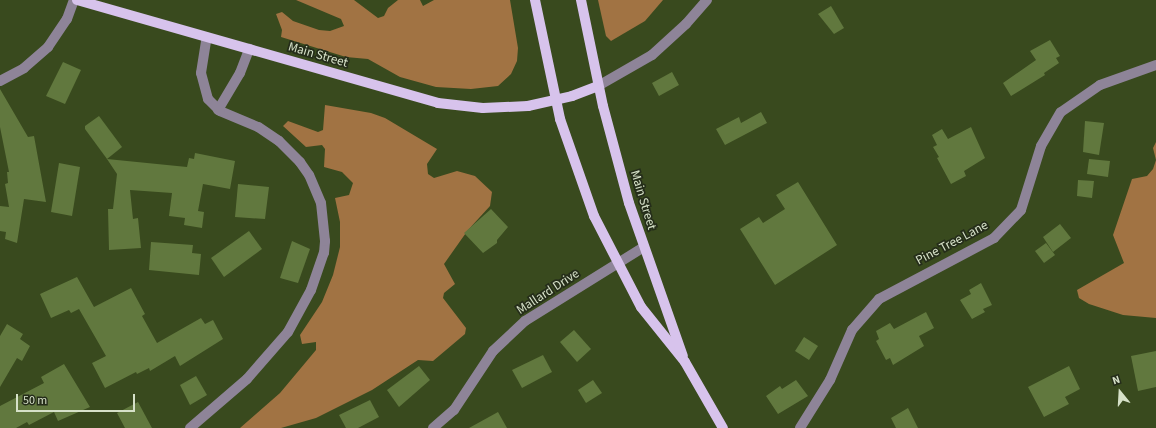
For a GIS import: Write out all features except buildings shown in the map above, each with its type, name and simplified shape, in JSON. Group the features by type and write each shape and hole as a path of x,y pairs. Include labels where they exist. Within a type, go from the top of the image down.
{"main road":[{"name":"Main Street","path":"76,0 438,103 505,108 555,100 598,86 627,196 685,362"},
{"path":"535,0 555,100"},
{"path":"581,0 598,86"},
{"name":"Main Street","path":"555,100 581,185 617,264 648,318 685,362 723,428"}],"street":[{"path":"0,82 24,68 48,47 67,19 76,0"},
{"path":"598,86 652,54 686,24 707,0"},
{"path":"190,428 247,379 288,332 311,290 325,241 321,203 309,175 300,162 267,133 218,110 208,99 202,82 202,64 207,37"},
{"path":"218,110 240,73 249,49"},
{"name":"Pine Tree Lane","path":"800,428 830,380 852,330 879,299 994,238 1021,210 1041,146 1061,112 1100,85 1156,65"},
{"name":"Mallard Drive","path":"433,428 454,410 493,350 525,321 644,247"}],"shaded area":[{"path":"296,0 354,0 378,18 384,16 388,8 398,0 420,0 423,6 434,0 510,0 518,48 517,61 511,74 498,86 471,89 436,87 400,77 368,59 346,57 281,37 282,30 276,14 282,12 293,21 319,30 330,31 344,26 341,19"},
{"path":"598,0 663,0 645,21 611,41 606,36"},
{"path":"325,105 371,113 385,118 437,149 427,164 428,174 434,178 457,171 475,176 492,192 490,206 468,230 444,264 455,284 444,293 443,298 466,328 465,334 433,361 418,360 372,390 316,418 281,428 240,428 280,393 316,350 316,342 302,344 300,335 322,302 333,275 340,247 340,222 335,198 349,195 353,183 342,172 324,167 325,149 322,145 306,147 283,126 288,121 318,132 323,130"},
{"path":"1156,142 1156,160 1153,148"},
{"path":"1156,160 1156,318 1123,315 1089,304 1079,298 1077,290 1124,263 1113,235 1132,179 1147,176 1153,169"}]}
